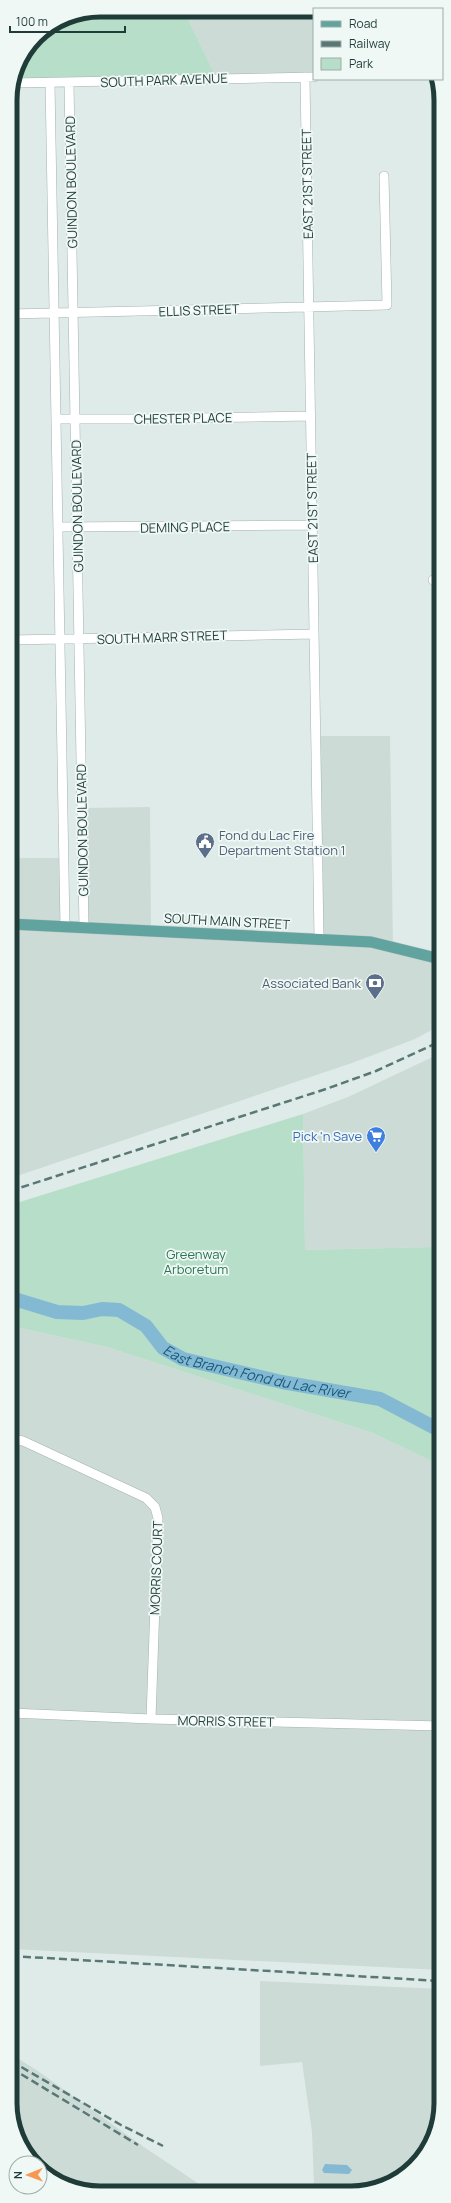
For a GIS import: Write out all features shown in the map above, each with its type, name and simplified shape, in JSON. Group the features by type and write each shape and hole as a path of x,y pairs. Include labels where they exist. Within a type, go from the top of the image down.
{"main road":[{"name":"SOUTH MAIN STREET","path":"17,924 371,942 434,958"}],"street":[{"name":"SOUTH PARK AVENUE","path":"19,83 310,77"},
{"name":"EAST 21ST STREET","path":"310,77 310,416 319,939"},
{"name":"GUINDON BOULEVARD","path":"50,83 65,927"},
{"name":"GUINDON BOULEVARD","path":"69,83 84,928"},
{"name":"ELLIS STREET","path":"17,314 387,305 384,176"},
{"name":"CHESTER PLACE","path":"56,419 76,420 310,416"},
{"name":"DEMING PLACE","path":"58,527 312,525"},
{"name":"SOUTH MARR STREET","path":"17,640 314,634"},
{"name":"MORRIS COURT","path":"17,1440 23,1441 146,1498 155,1507 158,1518 151,1719"},
{"name":"MORRIS STREET","path":"17,1713 151,1719 434,1726"}],"shaded area":[{"path":"187,17 313,17 313,77 217,79"},
{"path":"315,736 390,736 393,947 434,957 434,1029 415,1039 352,1063 17,1176 17,858 65,858 65,927 83,928 82,808 150,807 151,931 319,939"},
{"path":"434,1056 434,1355 432,1247 305,1250 303,1114 348,1097"},
{"path":"17,1327 107,1347 373,1433 434,1462 434,1970 17,1949"},
{"path":"260,1981 434,1989 434,2108 430,2129 420,2149 410,2162 397,2172 377,2182 351,2186 314,2185 312,2132 302,2062 260,2066"},
{"path":"17,2058 38,2071 144,2147 202,2186 90,2185 68,2180 50,2169 48,2167 48,2155 36,2155 31,2149 21,2129 18,2113"}],"green space":[{"path":"100,17 187,17 217,79 19,82 21,74 28,59 41,41 54,31 74,21"},
{"name":"Greenway Arboretum","path":"303,1114 305,1250 433,1247 434,1462 373,1433 107,1347 17,1327 17,1203"}],"water":[{"path":"325,2164 347,2165 352,2170 349,2174 324,2173 322,2170"}],"waterway":[{"name":"East Branch Fond du Lac River","path":"17,1300 57,1312 83,1313 102,1309 119,1310 146,1326 163,1348 183,1359 282,1382 380,1399 434,1427"}],"railway":[{"path":"17,1189 326,1089 376,1071 434,1044"},
{"path":"17,1956 434,1981"},
{"path":"17,2064 121,2125 163,2146"},
{"path":"17,2072 138,2145"}],"place":[{"name":"Fond du Lac Fire Department Station 1","path":"205,859"},
{"name":"Associated Bank","path":"375,1000"},
{"name":"Pick 'n Save","path":"376,1153"}]}
